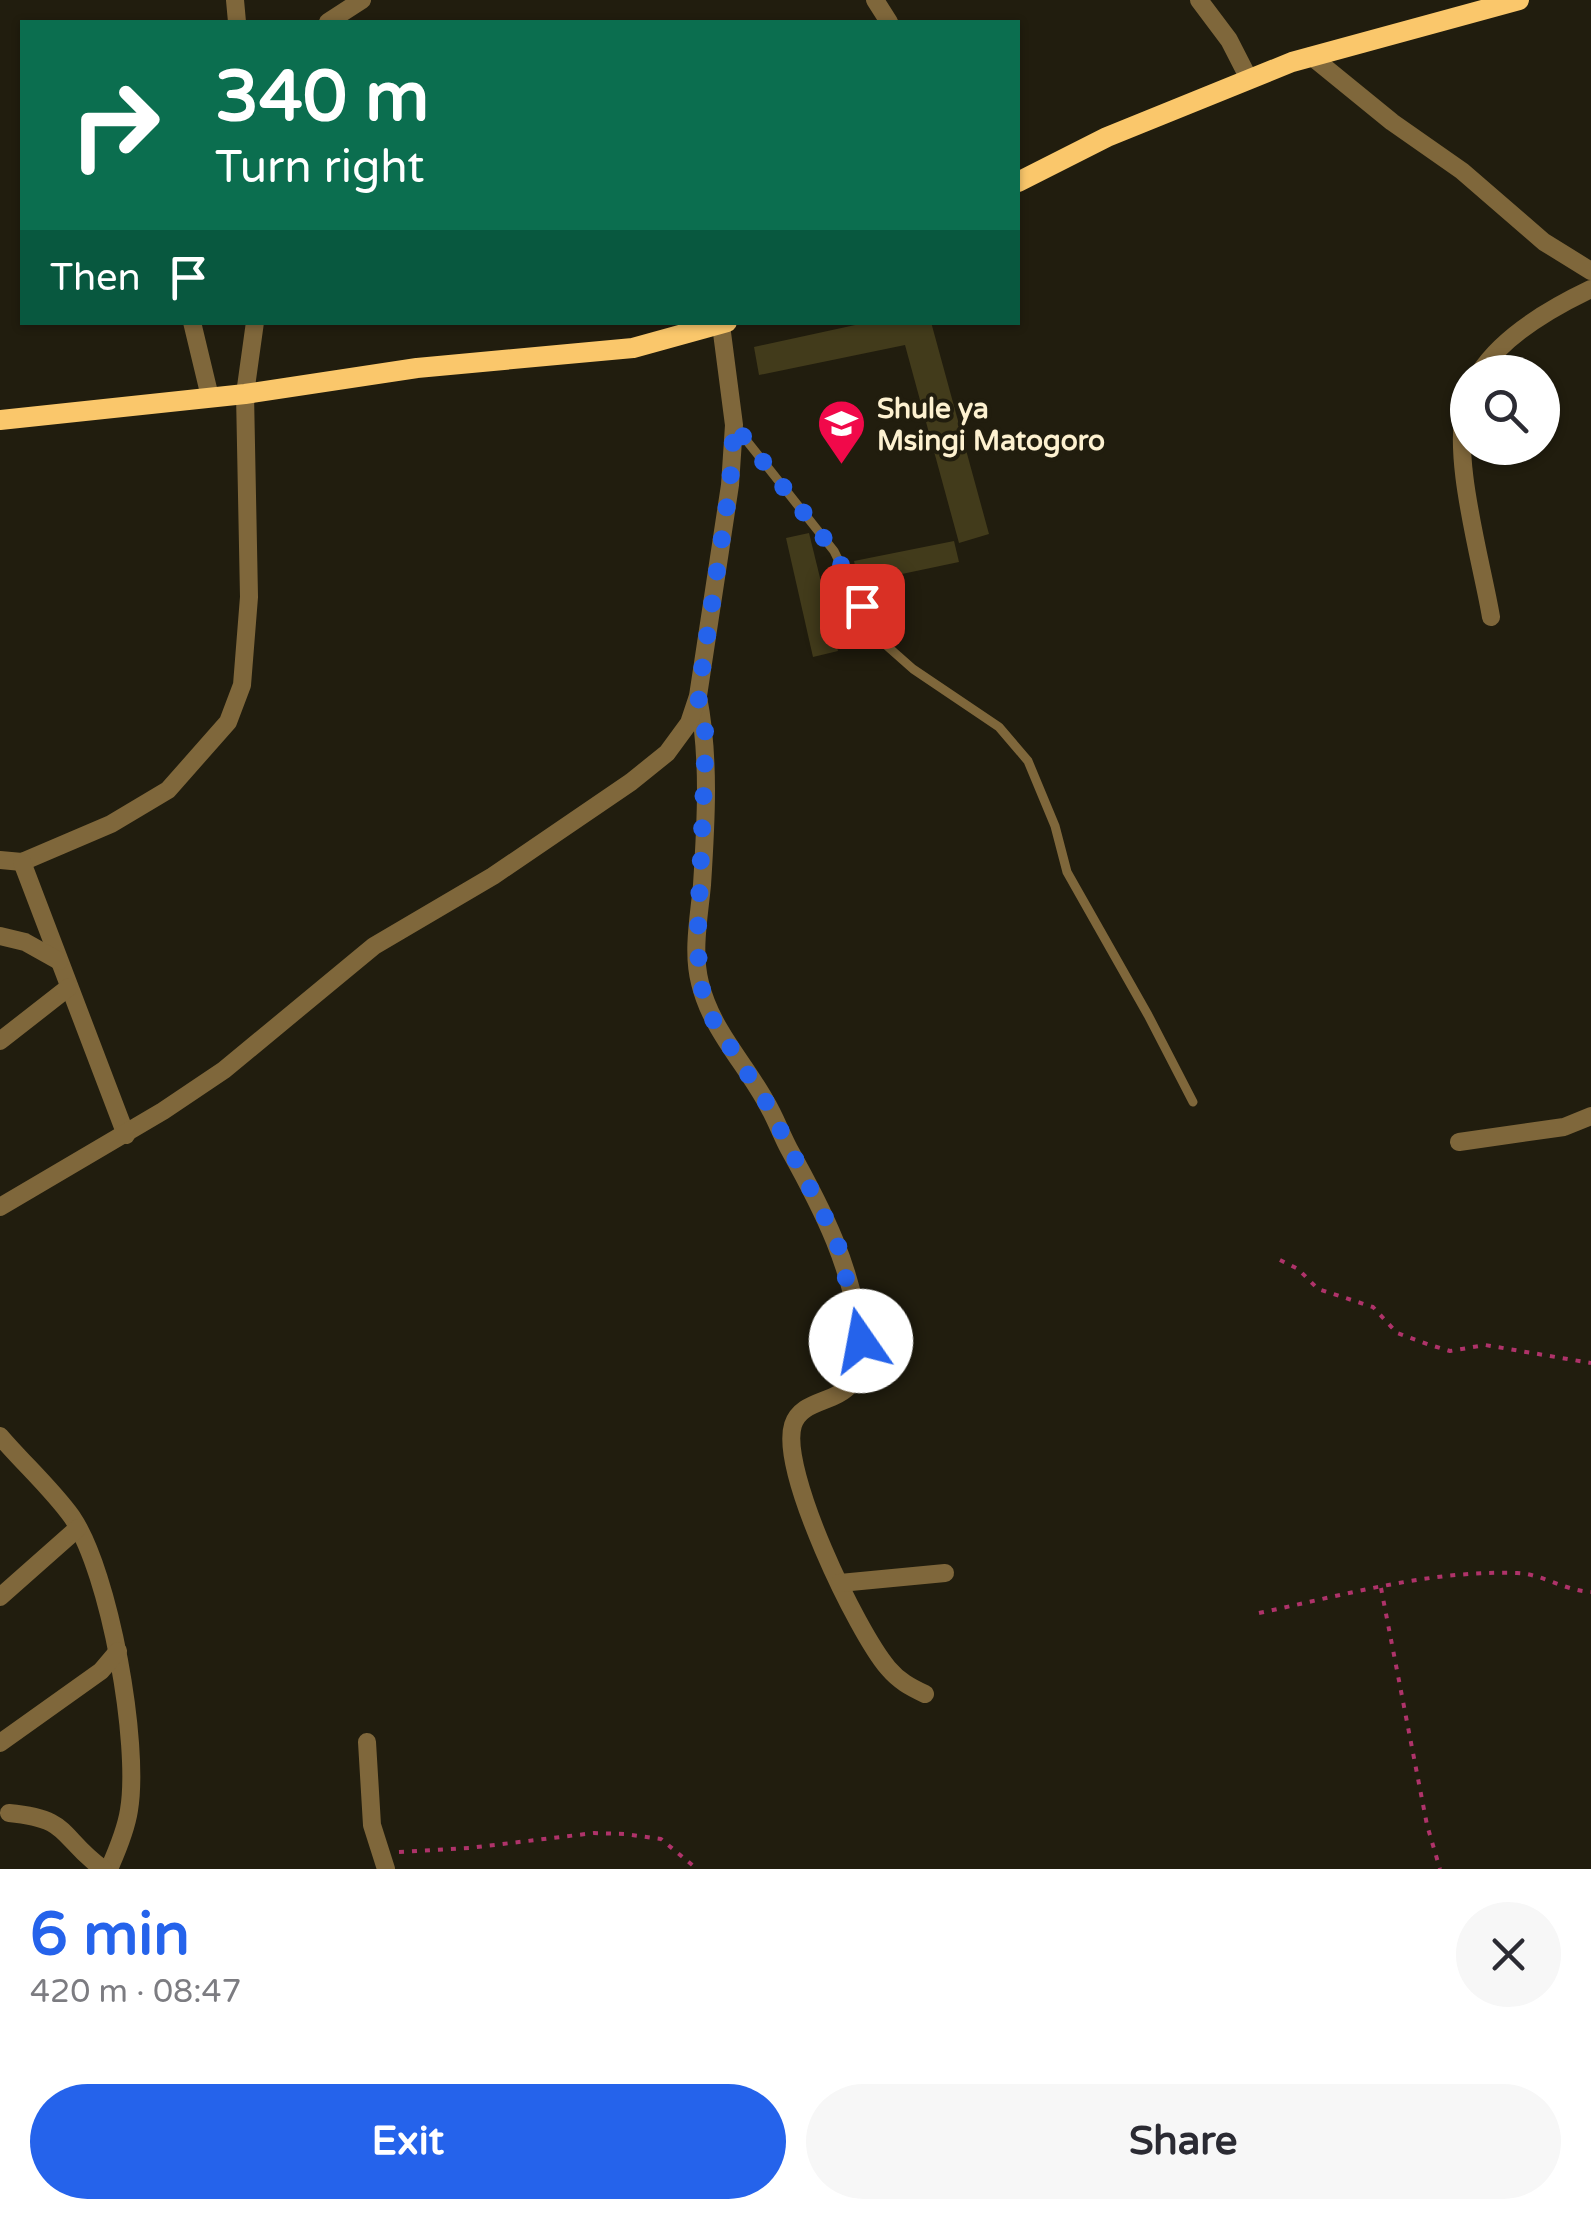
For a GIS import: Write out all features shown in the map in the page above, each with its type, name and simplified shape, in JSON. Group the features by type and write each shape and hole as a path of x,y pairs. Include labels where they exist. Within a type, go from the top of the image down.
{"street":[{"path":"331,20 362,0"},
{"path":"1020,181 1107,137 1311,56 1519,0"},
{"path":"1210,3 1250,79"},
{"path":"1311,56 1392,122 1462,171 1544,242 1591,271"},
{"path":"1493,355 1509,339 1591,289"},
{"path":"193,325 210,398"},
{"path":"0,860 22,862 111,824 168,790 228,722 242,684 249,597 245,394 255,325"},
{"path":"0,420 245,394 417,368 633,348 720,325"},
{"path":"0,1207 126,1135 224,1070 374,946 493,876 632,782 667,752 688,723 698,696 730,485 734,425 724,325"},
{"path":"1465,465 1491,617"},
{"path":"698,696 706,736 699,981 714,1022 766,1102 837,1241 861,1341 859,1374 845,1392 806,1410 794,1421 790,1440 806,1504 840,1583 886,1666 902,1683 925,1694"},
{"path":"22,862 126,1135"},
{"path":"0,936 25,942 59,961"},
{"path":"0,1040 69,988"},
{"path":"1459,1142 1564,1127 1591,1116"},
{"path":"0,1436 70,1514 102,1586 118,1651 130,1768 130,1810 106,1869 87,1857 53,1820 8,1813"},
{"path":"0,1597 78,1528"},
{"path":"840,1583 945,1573"},
{"path":"0,1743 101,1671 118,1651"},
{"path":"368,1742 372,1825 383,1861"}],"lane":[{"path":"734,425 834,551 887,646 999,727 1028,761 1049,811 1067,872 1193,1102"}],"path":[{"path":"1280,1260 1318,1288 1373,1306 1397,1332 1430,1344 1463,1351 1484,1345 1591,1363"},
{"path":"1259,1613 1382,1588 1421,1576 1518,1573 1534,1575 1570,1590 1591,1592"},
{"path":"1382,1588 1427,1825 1440,1869"},
{"path":"383,1861 594,1833 661,1839 697,1869"}],"building":[{"path":"855,325 932,325 989,534 959,543 905,345 759,375 754,347"},
{"path":"809,533 838,651 813,657 786,538"},
{"path":"954,541 959,562 859,583 854,561"}],"place":[{"name":"Shule ya Msingi Matogoro","path":"842,466"}],"route":[{"path":"861,1341 837,1241 766,1102 714,1022 699,981 706,736 698,696 730,485 734,425 834,551 862,606"}]}
